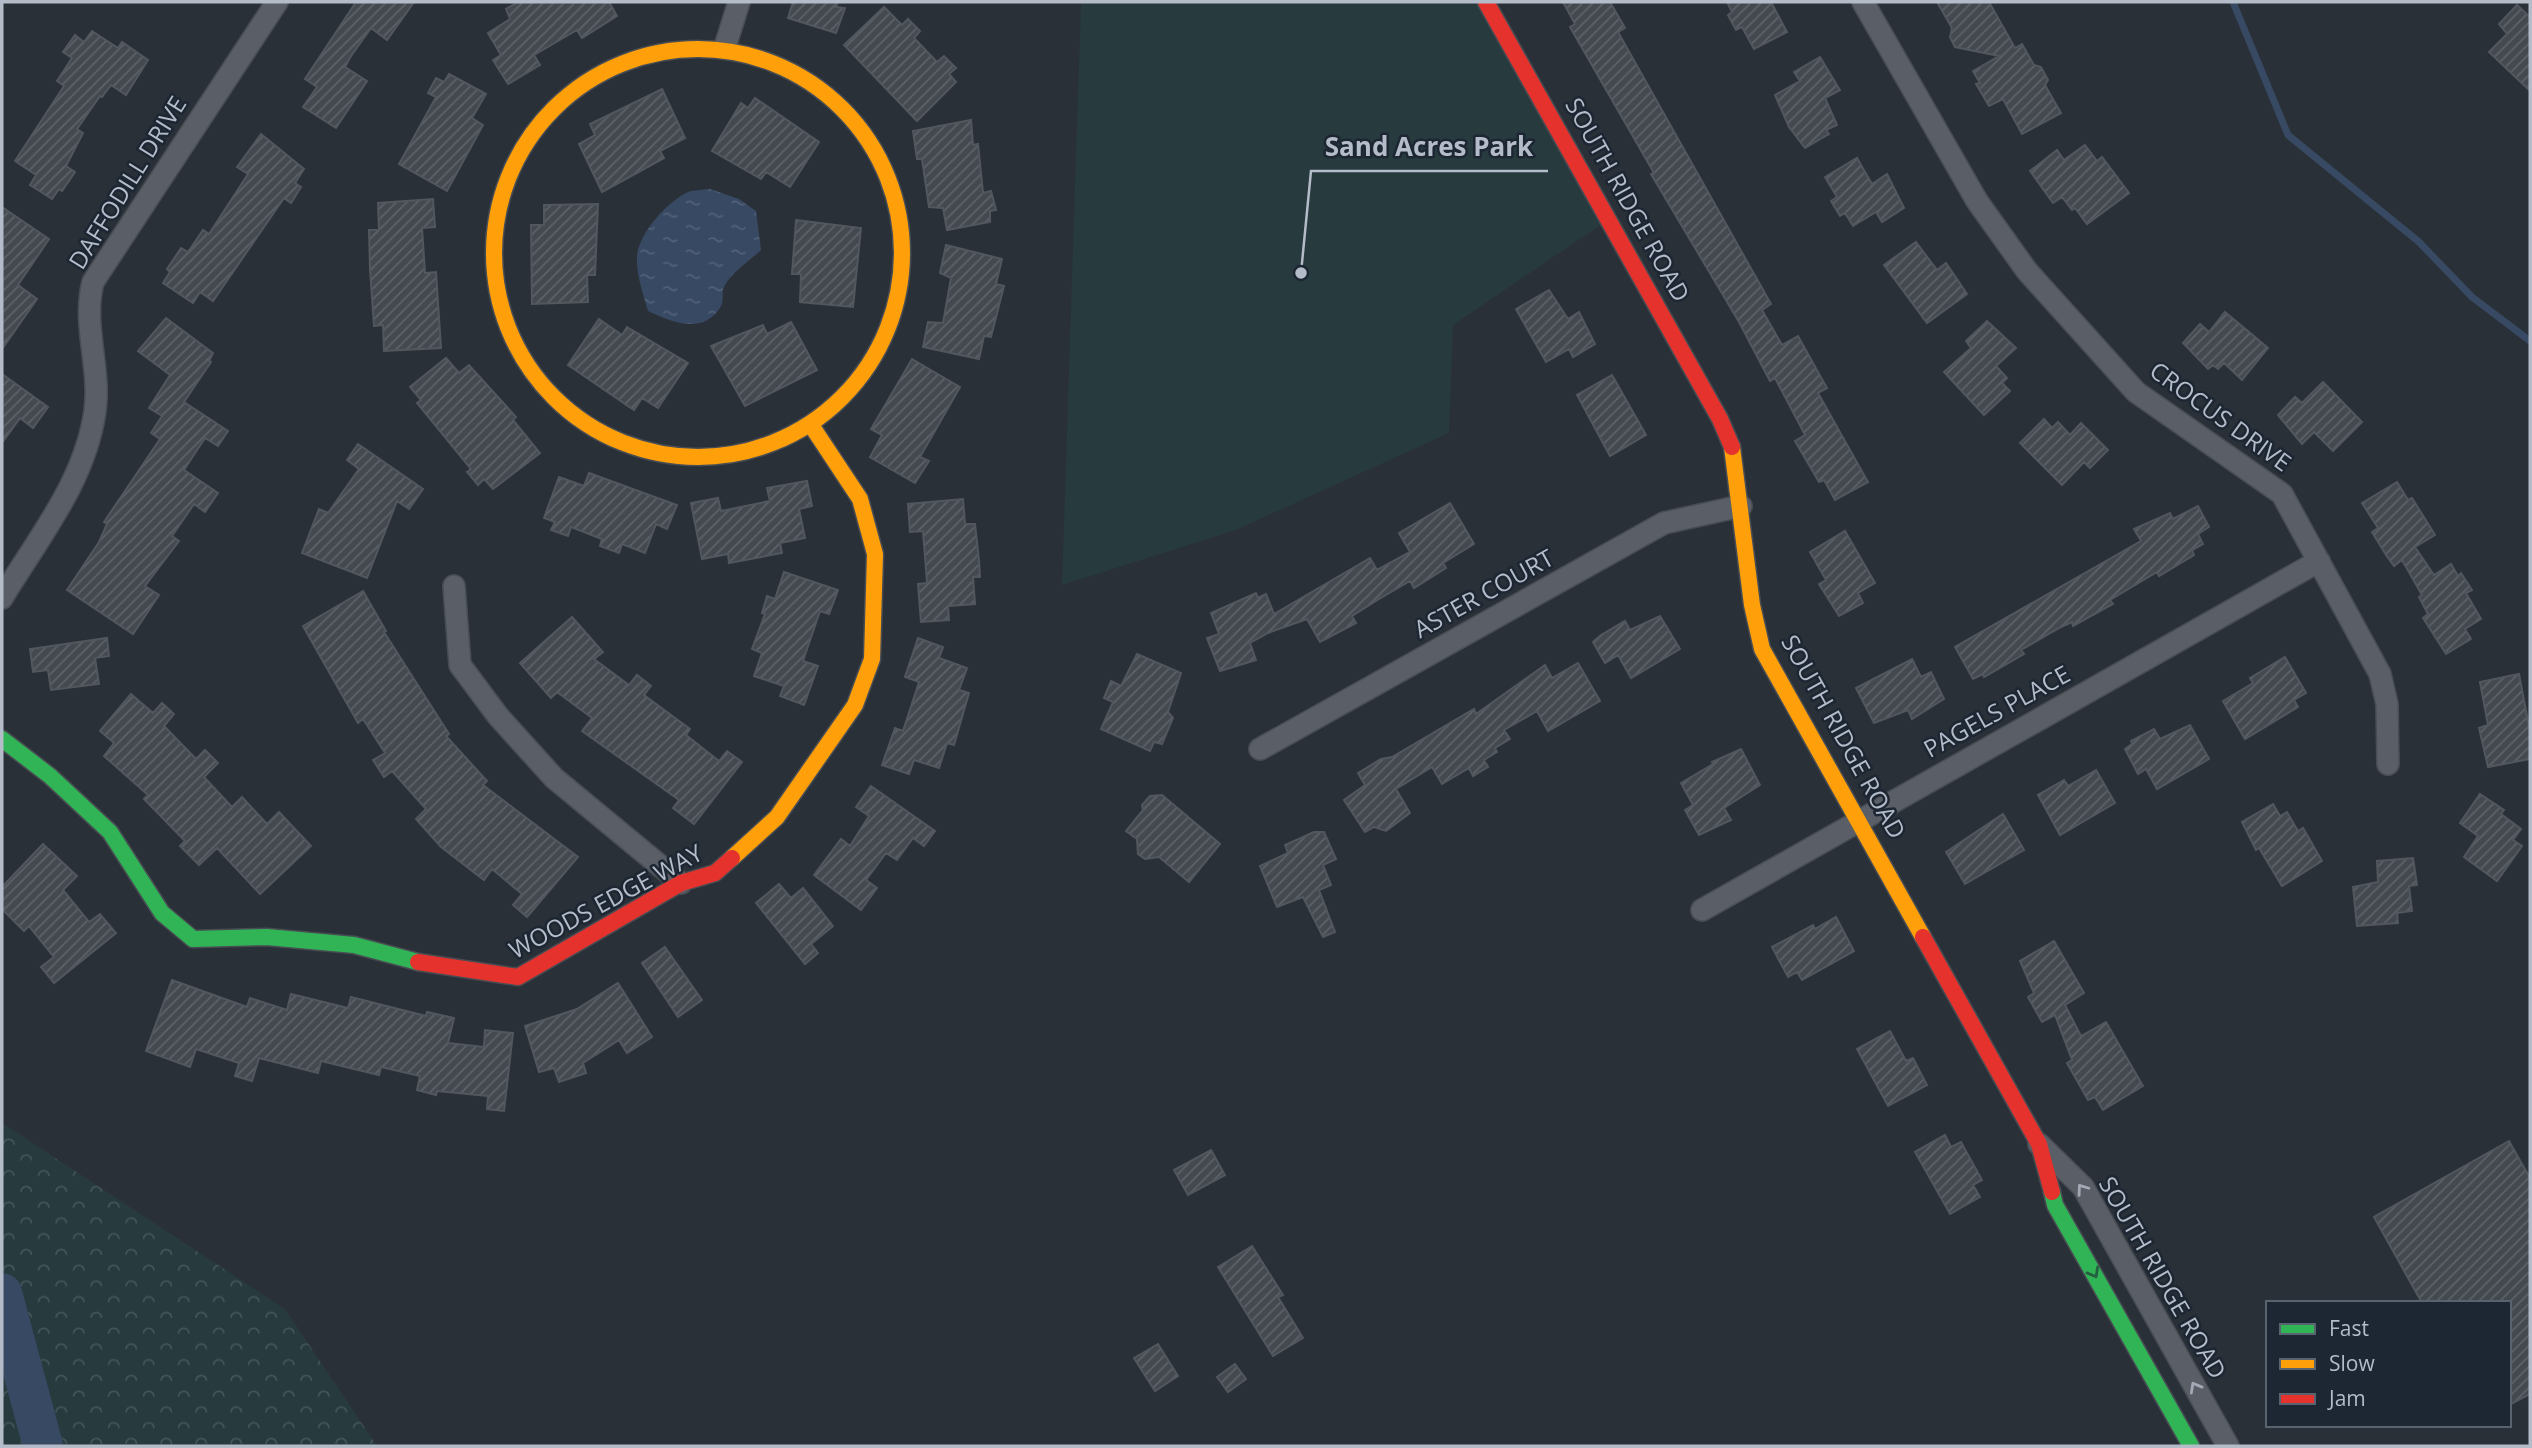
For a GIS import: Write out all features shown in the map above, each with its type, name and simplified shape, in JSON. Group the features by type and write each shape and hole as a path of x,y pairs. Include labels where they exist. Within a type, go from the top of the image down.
{"street":[{"name":"DAFFODILL DRIVE","path":"2,598 72,488 89,439 96,409 88,304 93,282 277,2"},
{"path":"725,47 739,2"},
{"name":"SOUTH RIDGE ROAD","path":"1486,2 1720,419 1735,454 1752,605 1762,649 2039,1144 2055,1205 2191,1446"},
{"name":"CROCUS DRIVE","path":"1863,2 1977,201 2028,271 2136,392 2282,494 2380,674 2387,704 2388,764"},
{"path":"725,47 784,64 840,101 882,158 904,234 897,309 859,381 811,425 767,447 709,459 630,448 572,416 524,364 496,295 496,214 525,140 581,82 646,53 725,47"},
{"name":"WOODS EDGE WAY","path":"2,739 50,776 110,832 162,914 193,939 267,937 354,945 436,967 518,978 681,883 715,873 777,817 855,705 872,659 875,554 860,499 811,425"},
{"name":"ASTER COURT","path":"1260,749 1664,523 1741,506"},
{"name":"PAGELS PLACE","path":"1702,910 2319,561"},
{"path":"454,586 460,665 498,716 554,778 681,883"},
{"name":"SOUTH RIDGE ROAD","path":"2039,1144 2083,1187 2228,1446"}],"green space":[{"path":"1081,2 1477,2 1608,220 1453,325 1449,433 1236,530 1062,585"},
{"path":"2,1123 285,1309 377,1446 2,1446"}],"water":[{"path":"710,189 739,199 756,211 761,250 725,284 721,306 714,315 696,324 677,322 648,311 638,270 639,247 648,228 671,203 688,192"}],"building":[{"path":"356,2 414,2 387,40 371,28 351,56 345,67 367,81 336,128 303,107 317,87 305,79"},
{"path":"518,2 609,2 617,16 582,38 577,30 534,55 540,65 508,84 493,60 501,55 488,33 510,19 506,9"},
{"path":"793,2 838,2 836,7 845,8 836,33 788,18"},
{"path":"1563,2 1610,2 1625,28 1618,32 1771,304 1762,310 1782,345 1798,336 1827,388 1818,393 1868,482 1835,500 1824,480 1819,482 1795,441 1805,435 1775,378 1770,381 1739,322 1651,174 1654,173 1570,27 1575,24"},
{"path":"1727,2 1771,2 1787,32 1754,49 1742,27 1736,30 1728,15 1732,12"},
{"path":"1937,2 1989,2 2015,48 2022,44 2034,65 2041,67 2048,80 2045,85 2061,113 2022,134 2003,99 1989,106 1976,84 1980,83 1973,71 1999,56 1955,47 1950,37 1952,28"},
{"path":"2517,5 2530,17 2530,91 2489,52 2507,34 2499,24"},
{"path":"884,7 902,25 908,19 920,31 914,38 937,62 944,56 956,68 949,74 956,82 917,121 844,45"},
{"path":"92,31 118,48 122,42 148,60 126,95 111,85 77,129 83,133 66,166 75,172 62,191 59,189 52,199 30,185 36,175 15,161 64,86 57,81 72,58 63,52 75,35 84,42"},
{"path":"1820,57 1840,90 1825,98 1837,125 1826,130 1829,134 1805,148 1789,127 1775,95 1800,81 1794,72"},
{"path":"449,74 486,94 472,118 483,125 447,191 399,164 436,97 428,93 436,78 444,82"},
{"path":"662,89 685,138 660,151 664,158 602,192 579,144 595,135 590,124"},
{"path":"755,98 819,142 790,187 766,172 761,179 712,151 741,103 748,108"},
{"path":"971,120 973,145 978,144 983,193 991,191 996,210 990,211 990,222 947,230 943,208 929,207 922,159 917,159 913,131"},
{"path":"261,134 304,169 295,183 301,187 291,203 284,198 213,301 200,292 193,303 163,283 170,272 167,269 181,248 188,252 203,230 209,234 248,174 237,167"},
{"path":"2085,145 2097,161 2102,157 2129,193 2087,224 2062,197 2053,203 2030,171 2057,150 2064,160"},
{"path":"1857,158 1872,184 1887,174 1904,208 1882,222 1876,212 1853,226 1845,213 1840,216 1831,201 1837,197 1825,177"},
{"path":"433,199 435,227 422,228 425,273 436,272 441,348 384,351 383,325 374,326 369,230 379,230 378,203"},
{"path":"598,204 595,275 587,275 588,302 532,304 531,225 544,225 544,205"},
{"path":"2,207 49,239 18,285 37,299 2,349"},
{"path":"796,220 861,228 853,307 800,302 801,274 792,274"},
{"path":"1916,242 1937,270 1946,263 1967,294 1927,323 1884,265"},
{"path":"946,245 1002,259 996,284 1004,286 991,337 984,336 979,359 923,347 928,322 943,323 951,278 940,273"},
{"path":"1549,290 1568,319 1579,312 1595,344 1573,357 1569,349 1546,362 1516,309"},
{"path":"2225,312 2268,348 2242,380 2224,363 2218,369 2213,365 2208,369 2183,343 2200,324 2209,332"},
{"path":"166,318 213,353 209,361 211,362 184,402 228,431 218,446 205,438 184,470 218,493 205,512 194,504 172,536 179,541 145,586 159,595 133,634 67,590 99,542 107,524 104,522 160,439 151,433 162,416 149,408 170,375 138,351"},
{"path":"599,319 622,335 627,327 688,363 658,408 642,398 634,410 568,365"},
{"path":"1987,321 2016,348 1996,366 2007,378 2002,383 2010,391 1984,415 1944,372 1971,348 1966,341"},
{"path":"791,322 817,370 745,406 711,346 763,325 767,334"},
{"path":"446,358 459,373 469,365 516,417 513,420 540,453 493,489 484,479 478,485 467,472 471,469 417,403 421,400 410,387"},
{"path":"912,359 960,387 920,457 929,461 915,483 870,457 882,435 871,429"},
{"path":"2,374 48,407 33,428 20,418 2,443"},
{"path":"1612,375 1646,435 1610,456 1577,395"},
{"path":"2323,382 2362,422 2333,451 2314,432 2302,444 2278,415 2295,397 2302,403"},
{"path":"2044,419 2052,428 2058,422 2070,435 2081,423 2108,450 2090,468 2084,462 2062,485 2020,443"},
{"path":"358,444 423,489 409,509 397,501 367,578 302,553 319,509 328,513 359,469 347,460"},
{"path":"589,473 677,505 667,529 656,524 645,553 622,544 619,553 600,546 602,539 571,527 568,536 551,530 555,522 544,518 559,477 584,486"},
{"path":"807,481 812,506 799,509 805,538 780,543 782,553 729,563 728,554 702,559 691,503 718,498 721,511 770,501 767,488"},
{"path":"2397,482 2408,500 2412,498 2435,535 2415,547 2434,575 2451,564 2458,576 2461,573 2472,590 2466,593 2481,619 2465,629 2471,639 2446,654 2423,618 2428,614 2419,597 2422,595 2402,560 2394,566 2386,555 2372,532 2378,528 2362,503"},
{"path":"963,499 965,524 975,524 980,577 973,577 975,604 948,606 949,620 921,622 918,584 927,583 923,531 910,532 908,504"},
{"path":"1450,503 1474,544 1443,563 1446,568 1414,588 1410,581 1379,599 1352,616 1356,623 1320,642 1307,619 1268,633 1250,643 1256,660 1220,671 1207,638 1219,634 1211,613 1256,593 1258,598 1266,594 1274,614 1370,558 1377,570 1410,552 1399,533"},
{"path":"2198,506 2209,527 2198,534 2203,544 2192,550 2194,555 2159,576 2157,572 2110,600 2113,604 2073,626 2072,622 2021,650 2024,654 1984,677 1983,674 1973,679 1955,647 2141,541 2134,529 2170,513 2173,519"},
{"path":"1845,531 1875,583 1858,593 1863,603 1839,616 1819,584 1826,580 1810,552"},
{"path":"784,572 838,590 829,614 820,611 803,661 818,666 804,705 780,696 784,686 754,676 762,653 752,649 765,614 762,613 767,596 775,599"},
{"path":"363,591 386,631 384,632 449,734 446,736 487,781 483,785 578,857 527,917 513,905 522,894 492,869 484,880 441,847 416,819 426,809 392,771 384,777 373,760 385,753 363,719 358,723 303,626"},
{"path":"1660,616 1680,649 1631,678 1618,655 1605,663 1593,642 1601,635 1625,621 1630,630"},
{"path":"572,617 603,652 594,659 629,685 637,675 651,686 644,695 690,729 686,735 719,761 727,751 742,762 694,824 673,808 679,800 582,731 592,718 557,692 551,698 520,663"},
{"path":"107,638 109,656 95,658 99,684 51,690 48,670 33,672 30,649"},
{"path":"918,638 943,647 939,658 967,668 959,690 969,693 954,745 947,743 939,768 914,760 909,774 882,765 895,728 903,731 919,682 905,677"},
{"path":"1137,654 1181,673 1168,712 1173,718 1162,744 1154,742 1150,751 1101,729 1113,702 1104,698 1111,681 1121,686"},
{"path":"2285,657 2306,693 2294,700 2298,707 2245,739 2223,701 2253,683 2250,678"},
{"path":"1912,659 1921,677 1931,672 1944,699 1912,719 1908,710 1874,723 1856,688"},
{"path":"1578,663 1600,701 1548,731 1537,711 1504,730 1510,739 1495,748 1497,752 1484,760 1488,767 1473,776 1469,768 1442,784 1432,767 1396,789 1410,813 1386,831 1374,827 1365,832 1344,800 1365,785 1358,773 1381,759 1392,757 1474,709 1476,714 1545,665 1552,678"},
{"path":"2519,674 2530,732 2530,759 2488,767 2479,728 2488,725 2480,682"},
{"path":"131,694 153,713 162,703 174,714 164,726 196,759 205,750 218,763 204,777 232,807 242,797 267,824 279,812 311,846 260,894 217,848 199,865 180,846 185,841 144,799 148,795 104,756 114,743 100,731"},
{"path":"2190,725 2209,759 2157,789 2146,769 2138,774 2125,749 2132,744 2131,741 2154,729 2160,739"},
{"path":"1741,749 1760,785 1724,808 1731,820 1699,835 1685,810 1693,805 1681,783 1713,764 1712,762"},
{"path":"2096,770 2115,803 2060,835 2038,795 2064,780 2068,786"},
{"path":"871,786 935,831 924,846 913,838 897,860 886,853 866,880 877,888 861,910 814,875 841,839 850,846 869,816 856,807"},
{"path":"2480,794 2504,810 2501,814 2521,829 2513,840 2522,846 2497,881 2464,857 2478,836 2460,823"},
{"path":"1162,795 1220,844 1189,882 1159,857 1145,859 1138,854 1137,839 1126,831 1143,810 1142,805 1150,796"},
{"path":"2273,804 2280,816 2287,812 2298,831 2303,828 2322,861 2282,886 2259,848 2256,850 2242,822"},
{"path":"2003,814 2024,850 1965,884 1946,852"},
{"path":"1314,832 1324,832 1336,859 1323,865 1331,885 1319,890 1335,932 1323,937 1303,897 1277,907 1260,866 1288,853 1285,845"},
{"path":"43,844 77,876 63,890 89,922 100,914 116,933 54,983 41,967 54,957 29,926 24,931 2,909 2,887"},
{"path":"2413,858 2417,885 2409,886 2412,911 2397,913 2398,923 2357,926 2353,887 2378,882 2377,861"},
{"path":"779,884 791,898 803,888 833,926 811,944 818,953 805,964 756,903"},
{"path":"1836,917 1854,951 1802,980 1797,972 1788,977 1772,947 1813,925 1815,929"},
{"path":"2054,941 2084,993 2065,1005 2081,1036 2106,1022 2143,1086 2103,1110 2095,1097 2088,1100 2067,1063 2072,1060 2055,1015 2042,1022 2028,997 2034,993 2020,961"},
{"path":"665,947 702,1000 678,1017 642,963"},
{"path":"172,980 247,1007 250,998 287,1010 291,994 348,1008 351,997 426,1016 427,1012 454,1018 448,1043 484,1047 485,1030 513,1033 504,1111 487,1109 488,1096 437,1091 436,1095 417,1090 420,1076 381,1067 379,1075 321,1061 318,1073 259,1058 252,1081 235,1076 239,1063 196,1049 190,1067 146,1051"},
{"path":"618,983 652,1037 627,1053 619,1040 583,1063 586,1073 559,1082 554,1068 539,1072 525,1026 577,1009"},
{"path":"1890,1031 1906,1061 1913,1058 1927,1085 1888,1106 1857,1049"},
{"path":"1945,1135 1951,1147 1961,1142 1982,1180 1973,1185 1980,1197 1950,1214 1915,1152"},
{"path":"2509,1141 2530,1178 2530,1394 2511,1404 2511,1301 2421,1301 2374,1217"},
{"path":"1211,1150 1225,1175 1188,1195 1174,1170"},
{"path":"1252,1246 1283,1295 1278,1297 1303,1338 1273,1356 1218,1267"},
{"path":"1158,1344 1178,1376 1155,1391 1134,1358"},
{"path":"1235,1364 1246,1379 1228,1392 1217,1377"}],"waterway":[{"path":"2233,2 2288,135 2419,242 2472,297 2530,341"},
{"path":"2,1293 43,1446"}],"traffic: fast":[{"path":"2,739 50,776 110,832 162,913 193,939 267,937 354,945 418,962"},
{"path":"2052,1192 2055,1205 2191,1446"}],"traffic: slow":[{"path":"698,49 738,52 776,64 812,83 843,108 868,139 887,175 899,213 902,253 899,293 887,331 868,367 843,398 812,423 776,442 738,454 698,457 658,454 620,442 584,423 553,398 528,367 509,331 497,293 494,253 497,213 509,175 528,139 553,108 584,83 620,64 658,52 698,49"},
{"path":"732,858 777,817 855,705 872,659 875,554 860,499 811,425"},
{"path":"1732,447 1752,605 1762,649 1923,937"}],"traffic: jam":[{"path":"1486,2 1720,419 1732,447"},
{"path":"418,962 518,977 681,883 715,873 732,858"},
{"path":"1923,937 2039,1144 2052,1192"}],"place":[{"name":"Sand Acres Park","path":"1301,273"}]}
